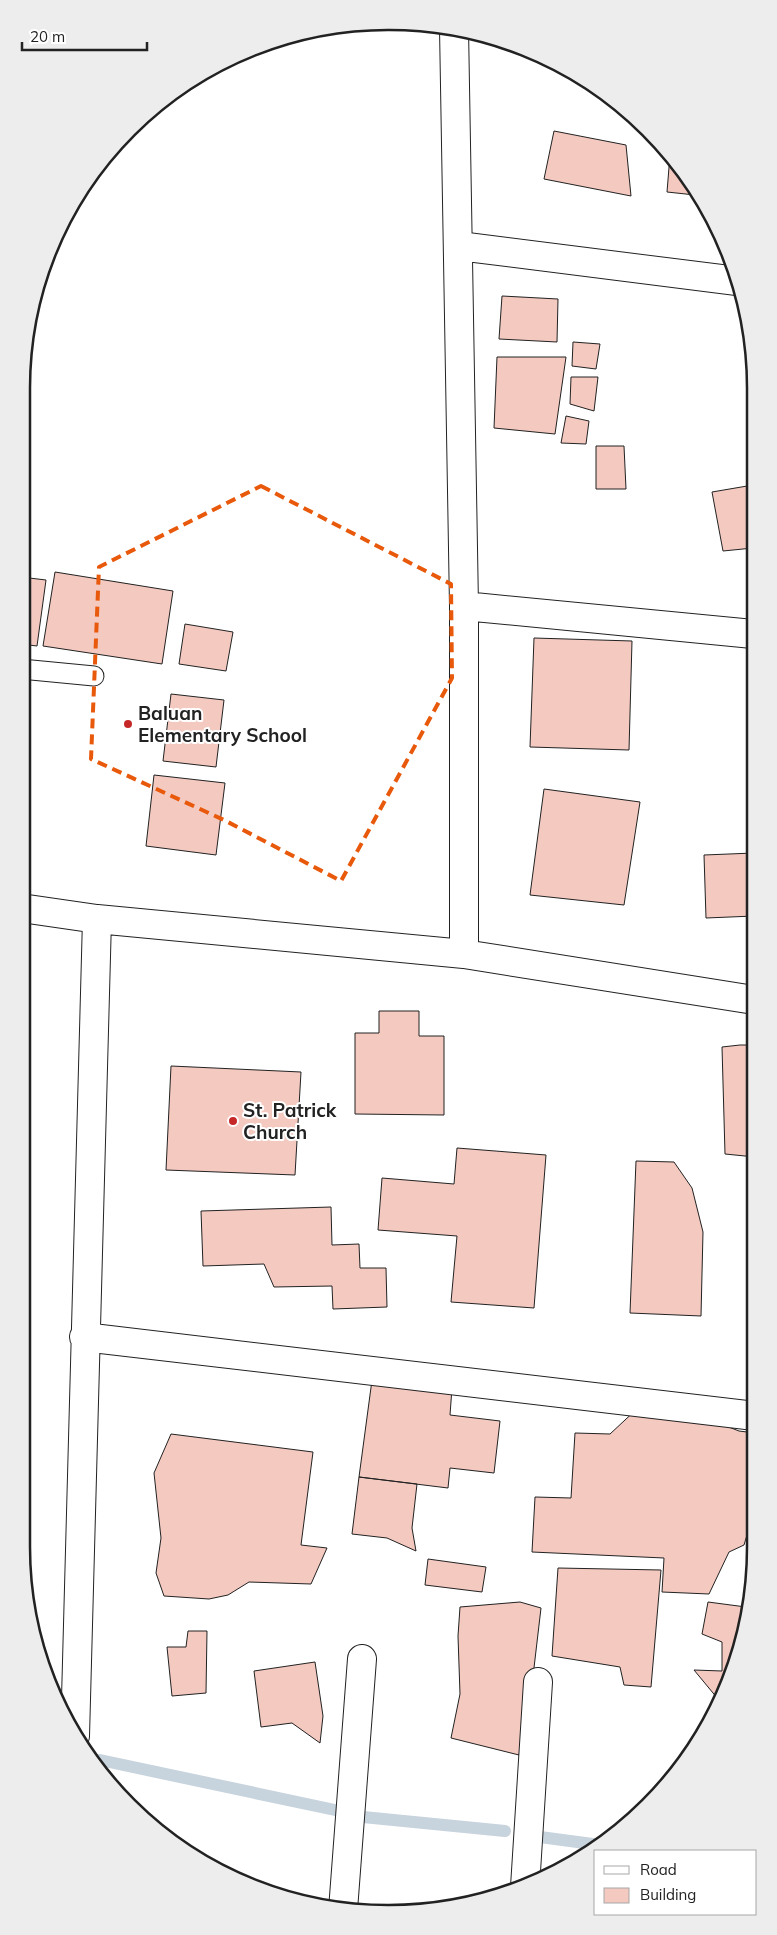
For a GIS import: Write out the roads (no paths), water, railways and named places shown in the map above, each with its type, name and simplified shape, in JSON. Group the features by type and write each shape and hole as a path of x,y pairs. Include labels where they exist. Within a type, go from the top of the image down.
{"street":[{"path":"454,36 464,606 464,954"},
{"path":"459,246 730,280"},
{"path":"464,606 747,633"},
{"path":"30,909 97,919 464,954 747,999"},
{"path":"75,1721 84,1337 97,919"},
{"path":"84,1337 747,1415"},
{"path":"344,1902 362,1659"},
{"path":"526,1878 538,1682"}],"lane":[{"path":"30,670 94,676"}],"waterway":[{"path":"100,1760 335,1810"},
{"path":"363,1817 505,1831"},
{"path":"540,1837 590,1844"}],"place":[{"name":"Baluan Elementary School","path":"128,724"},
{"name":"St. Patrick Church","path":"233,1121"}]}
